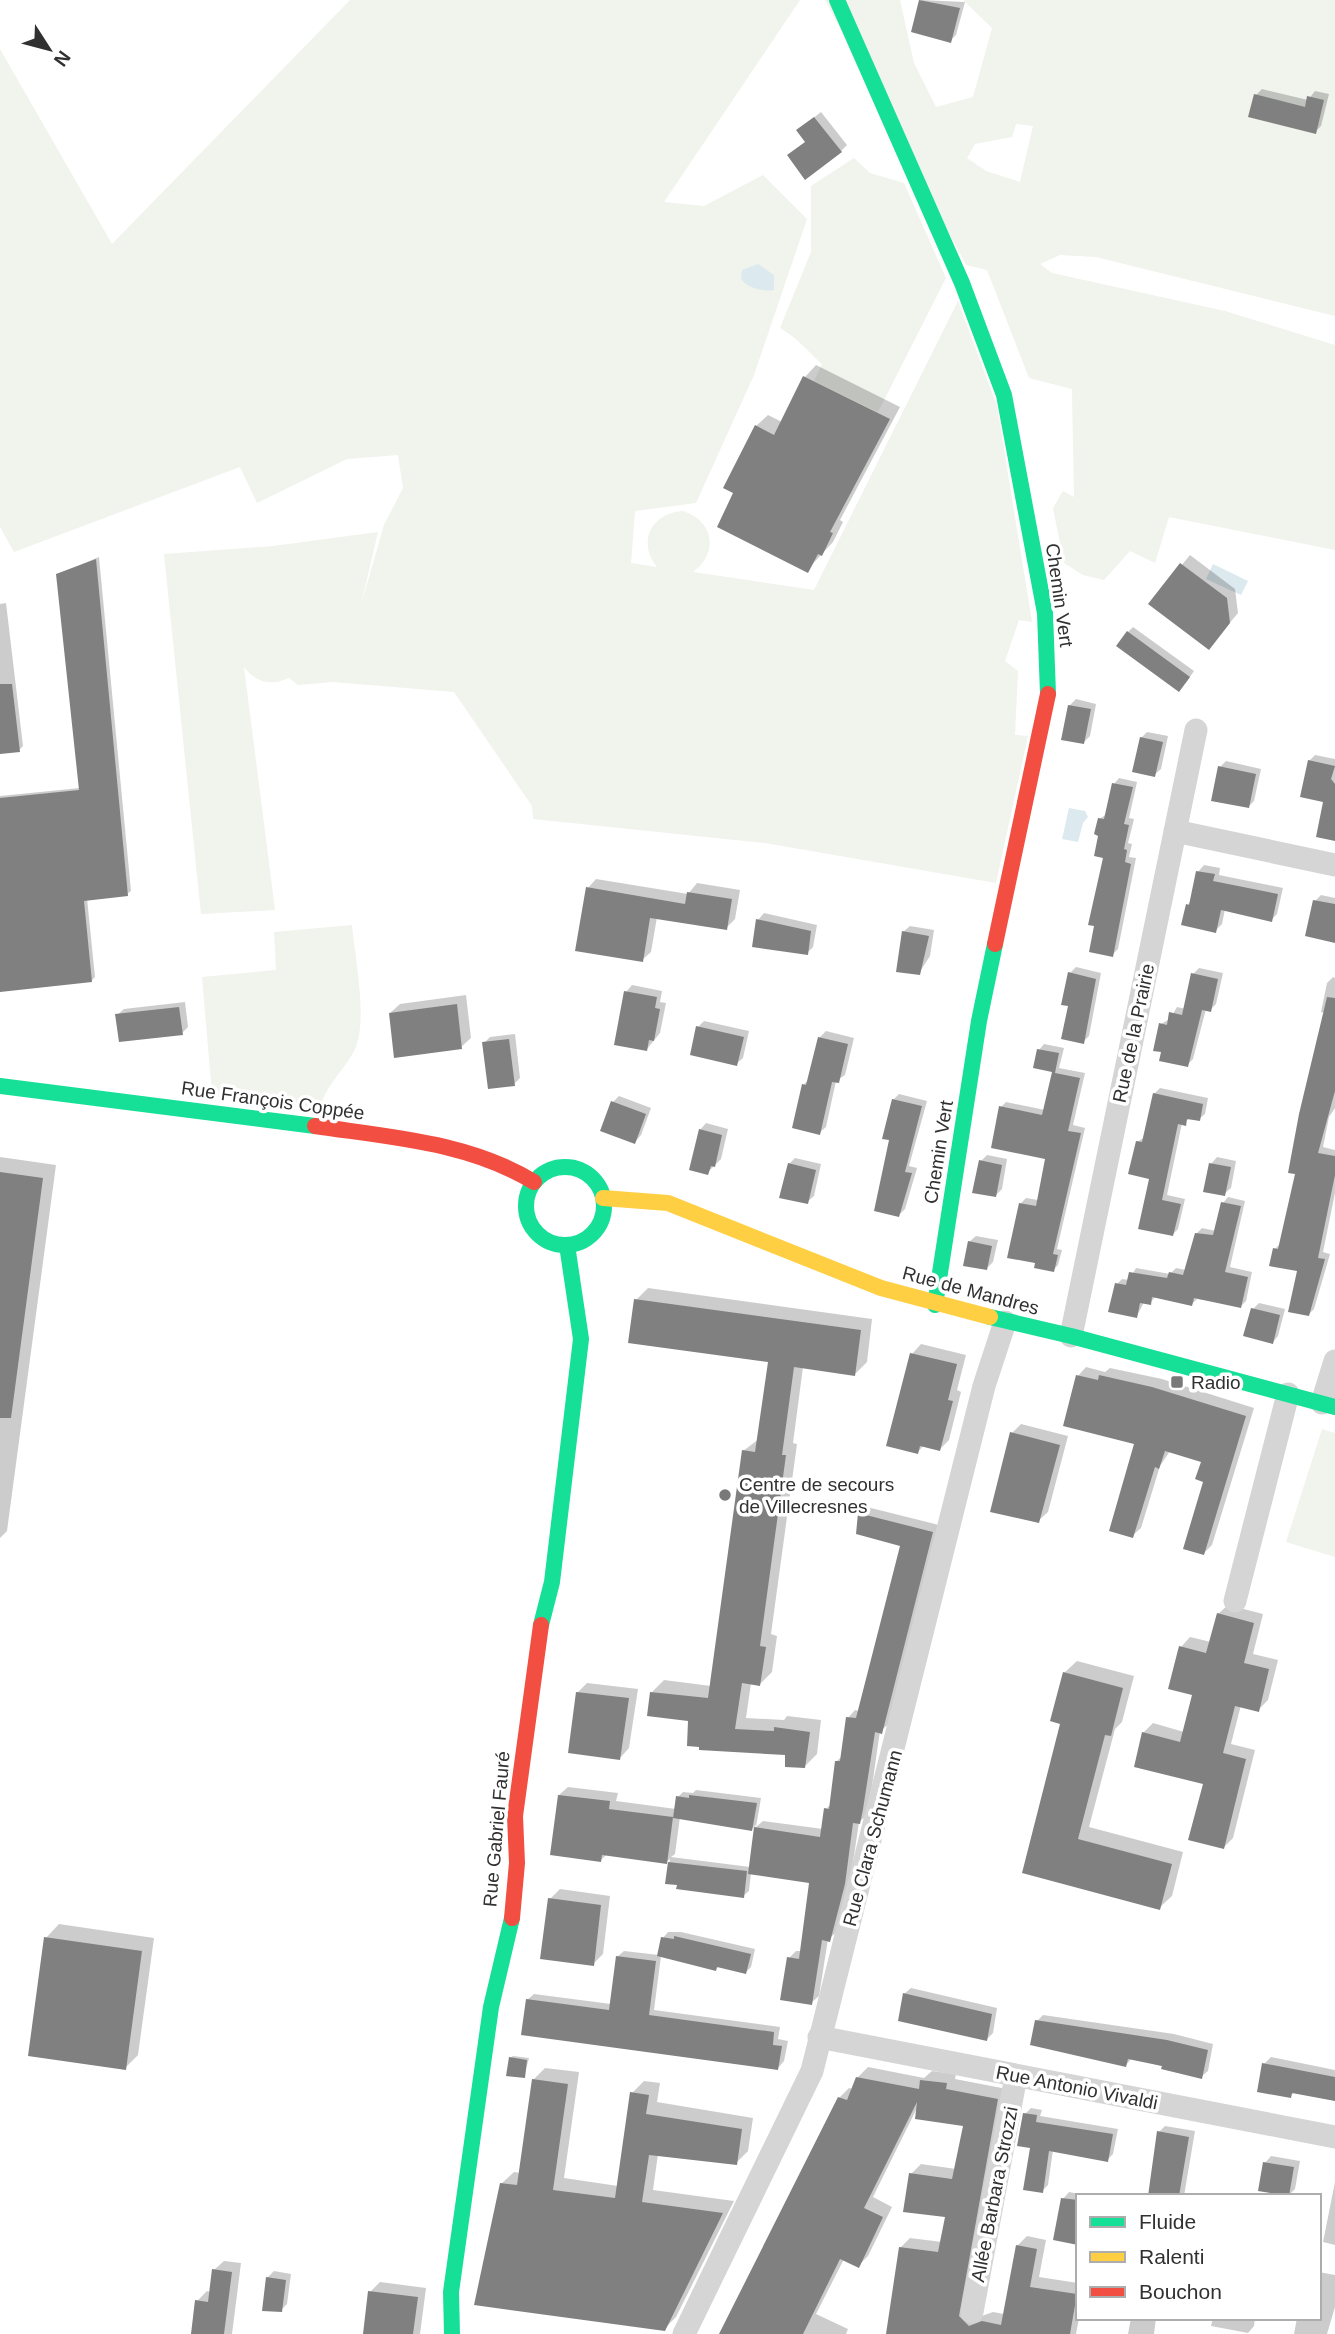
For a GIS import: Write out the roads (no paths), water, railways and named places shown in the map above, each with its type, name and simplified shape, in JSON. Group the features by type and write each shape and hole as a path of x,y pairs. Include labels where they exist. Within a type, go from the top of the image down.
{"street":[{"name":"Chemin Vert","path":"837,0 962,283 1004,395 1045,613 1049,689 979,1021 935,1305"},
{"name":"Rue de la Prairie","path":"1071,1336 1196,730"},
{"path":"1175,831 1335,864"},
{"name":"Rue François Coppée","path":"0,1086 281,1119 478,1153 511,1167 534,1182"},
{"path":"574,1167 593,1178 603,1198 602,1220 588,1238 567,1245 546,1240 530,1224 526,1202 534,1182 551,1169 574,1167"},
{"name":"Rue de Mandres","path":"603,1198 668,1203 881,1288 935,1305 1071,1336 1328,1405"},
{"name":"Rue Gabriel Fauré","path":"452,2334 451,2292 491,2007 502,1970 519,1849 515,1816 543,1609 552,1582 573,1419 581,1339 567,1245"},
{"name":"Rue Clara Schumann","path":"684,2334 812,2071 890,1769 984,1386 1005,1322"},
{"path":"1328,1405 1335,1361"},
{"path":"1235,1601 1288,1394"},
{"name":"Rue Antonio Vivaldi","path":"819,2037 1335,2137"},
{"name":"Allée Barbara Strozzi","path":"972,2312 1016,2076"}],"place":[{"name":"Radio","path":"1177,1382"},
{"name":"Centre de secours de Villecresnes","path":"725,1495"}]}
